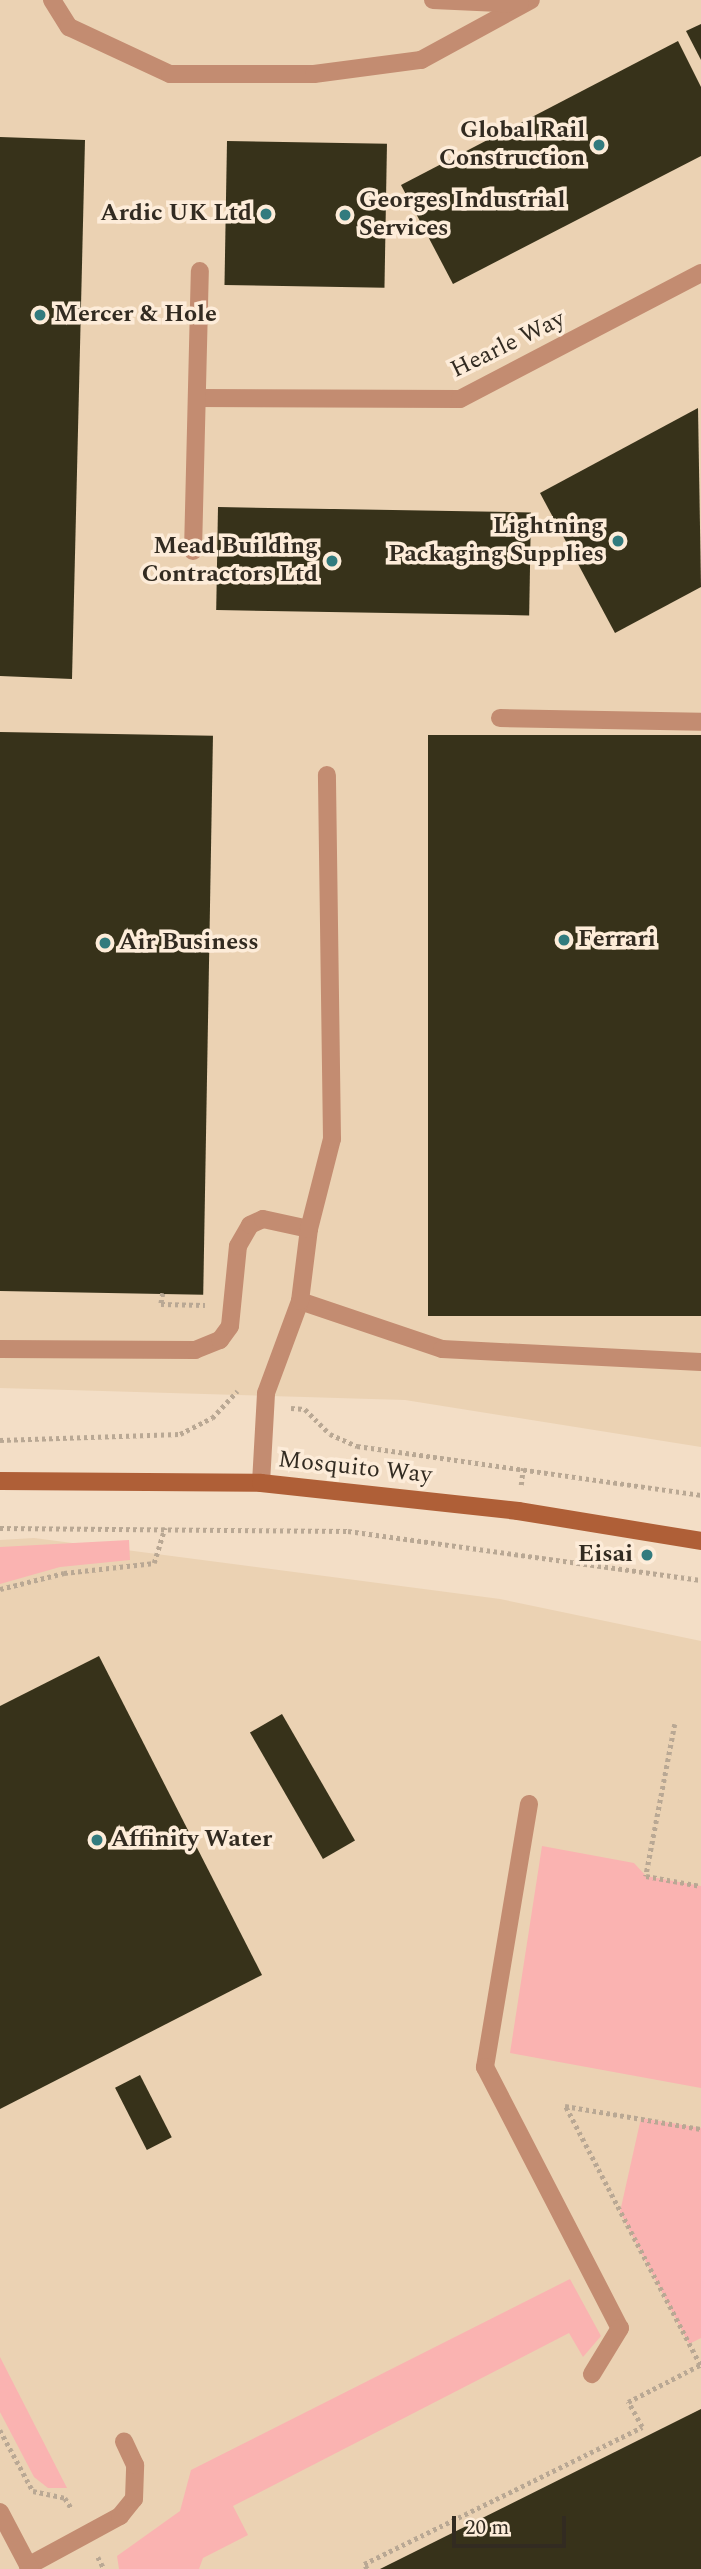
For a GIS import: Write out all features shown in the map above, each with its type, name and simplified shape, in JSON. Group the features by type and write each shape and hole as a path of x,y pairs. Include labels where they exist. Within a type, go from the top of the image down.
{"street":[{"path":"52,0 69,27 170,74 314,74 422,60 527,2"},
{"path":"433,0 527,2"},
{"path":"193,551 200,271"},
{"name":"Hearle Way","path":"197,398 460,399 701,273"},
{"path":"500,718 701,722"},
{"path":"261,1483 267,1393 300,1301 309,1228 332,1139 327,775"},
{"path":"0,1349 195,1350 220,1340 230,1326 238,1246 250,1225 263,1219 309,1228"},
{"path":"300,1301 442,1349 701,1362"},
{"name":"Mosquito Way","path":"0,1481 261,1483 518,1511 701,1541"},
{"path":"529,1804 485,2067 620,2328 592,2374"},
{"path":"0,2512 29,2568 120,2516 134,2499 135,2465 124,2441"}],"path":[{"path":"0,1440 180,1434 232,1401"},
{"path":"305,1409 330,1434 358,1446 701,1495"},
{"path":"0,1528 348,1531 701,1580"},
{"path":"0,1589 64,1573 154,1563 165,1528"},
{"path":"675,1724 646,1876 701,1886"},
{"path":"1,2433 33,2491 65,2498 75,2513"},
{"path":"99,2558 104,2569"}],"shaded area":[{"path":"0,0 701,0 701,1447 405,1400 0,1388"},
{"path":"34,1538 500,1599 701,1641 701,2569 0,2569 0,1540"},
{"path":"129,1540 130,1560 60,1567 0,1584 0,1547"},
{"path":"542,1846 634,1863 646,1876 701,1886 701,2088 510,2053"},
{"path":"641,2118 701,2128 701,2338 689,2344 620,2212"},
{"path":"570,2279 601,2336 583,2357 569,2333 233,2506 248,2535 203,2558 199,2569 119,2569 117,2556 180,2511 191,2470"},
{"path":"0,2357 67,2488 48,2488 34,2477 0,2412"}],"building":[{"path":"701,24 701,60 686,31"},
{"path":"678,41 701,87 701,156 453,284 401,185"},
{"path":"0,137 85,140 72,679 0,676"},
{"path":"227,141 387,144 384,288 224,285"},
{"name":"Lightning Packaging Supplies","path":"698,408 701,587 615,633 540,493"},
{"path":"218,507 531,512 529,615 216,610"},
{"name":"Air Business","path":"0,732 213,736 203,1295 0,1291"},
{"name":"Ferrari","path":"428,735 701,735 701,1316 428,1316"},
{"name":"Affinity Water","path":"99,1656 262,1975 0,2109 0,1706"},
{"path":"282,1714 355,1840 323,1859 250,1732"},
{"path":"140,2075 172,2137 147,2150 115,2088"},
{"path":"701,2409 701,2569 380,2569"}],"place":[{"name":"Global Rail Construction","path":"599,145"},
{"name":"Ardic UK Ltd","path":"266,214"},
{"name":"Georges Industrial Services","path":"345,215"},
{"name":"Mercer & Hole","path":"40,315"},
{"name":"Lightning Packaging Supplies","path":"618,541"},
{"name":"Mead Building Contractors Ltd","path":"332,561"},
{"name":"Ferrari","path":"564,940"},
{"name":"Air Business","path":"105,943"},
{"name":"Eisai","path":"647,1555"},
{"name":"Affinity Water","path":"97,1840"}]}
